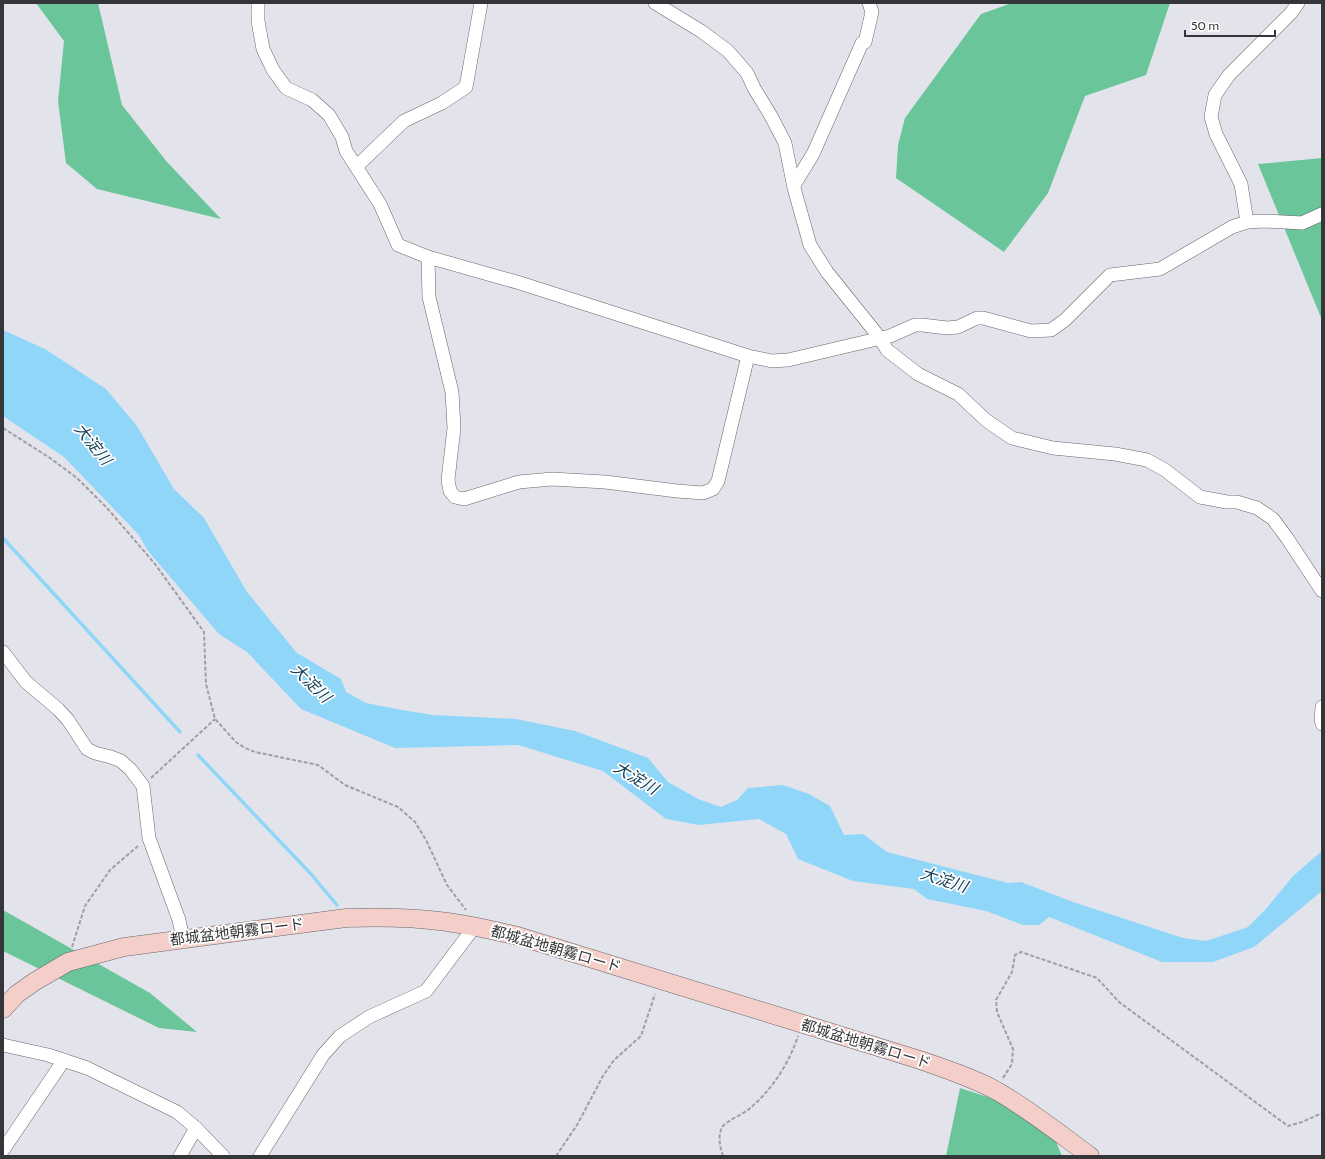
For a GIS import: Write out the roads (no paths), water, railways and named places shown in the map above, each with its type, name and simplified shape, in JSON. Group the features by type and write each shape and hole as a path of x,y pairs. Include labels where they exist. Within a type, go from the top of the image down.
{"street":[{"path":"258,3 258,21 263,49 273,70 286,88 312,100 329,115 342,137 346,151 380,204 398,245 428,257 520,283 748,356 772,361 788,360 890,336 915,326 922,325 947,328 958,327 977,318 983,318 1031,331 1051,330 1065,320 1110,276 1160,269 1232,227 1247,222 1264,221 1302,223 1322,214"},
{"path":"357,166 404,122 442,103 466,87 481,3"},
{"path":"655,3 701,31 728,51 747,73 785,143 794,185 810,245 826,272 880,338 887,350 918,374 958,394 987,421 1012,438 1053,448 1115,454 1147,460 1165,470 1200,497 1227,502 1237,502 1257,508 1273,519 1322,591"},
{"path":"794,185 813,154 862,43 865,42 872,12 869,3"},
{"path":"1247,222 1241,184 1216,134 1211,117 1216,94 1229,75 1291,13 1298,3"},
{"path":"428,257 429,297 452,392 454,428 448,480 450,491 455,497 464,498 519,482 552,479 605,482 703,493 713,489 718,481 748,356"},
{"path":"3,652 26,682 58,709 68,720 87,749 95,753 111,756 121,761 131,770 143,786 149,838 179,920 183,939"},
{"path":"1322,707 1322,724"},
{"name":"都城盆地朝霧ロード","path":"3,1010 17,994 68,962 124,947 346,918 376,917 439,921 475,926 518,936 920,1060 957,1073 996,1090 1030,1111 1090,1156"},
{"path":"260,1156 323,1055 340,1036 369,1017 426,991 475,926"},
{"path":"3,1044 48,1055 87,1068 177,1112 196,1128 223,1156"},
{"path":"3,1150 64,1060"},
{"path":"180,1156 196,1128"}],"water":[{"name":"大淀川","path":"3,330 45,349 106,389 137,426 174,489 204,518 247,592 297,653 341,679 346,692 366,703 433,715 516,719 575,731 648,758 668,782 698,799 721,807 737,800 748,788 783,785 809,794 830,806 844,835 863,834 887,852 1008,883 1021,882 1073,902 1183,938 1206,941 1248,927 1265,910 1293,876 1322,851 1322,891 1254,947 1213,962 1162,962 1049,917 1039,925 1023,925 986,911 927,899 914,889 853,881 798,859 786,834 759,819 699,825 666,819 603,771 518,745 395,748 301,709 247,652 219,634 148,551 138,534 64,457 3,416"}],"waterway":[{"path":"3,538 180,732"},
{"path":"198,755 311,874 337,905"}]}
